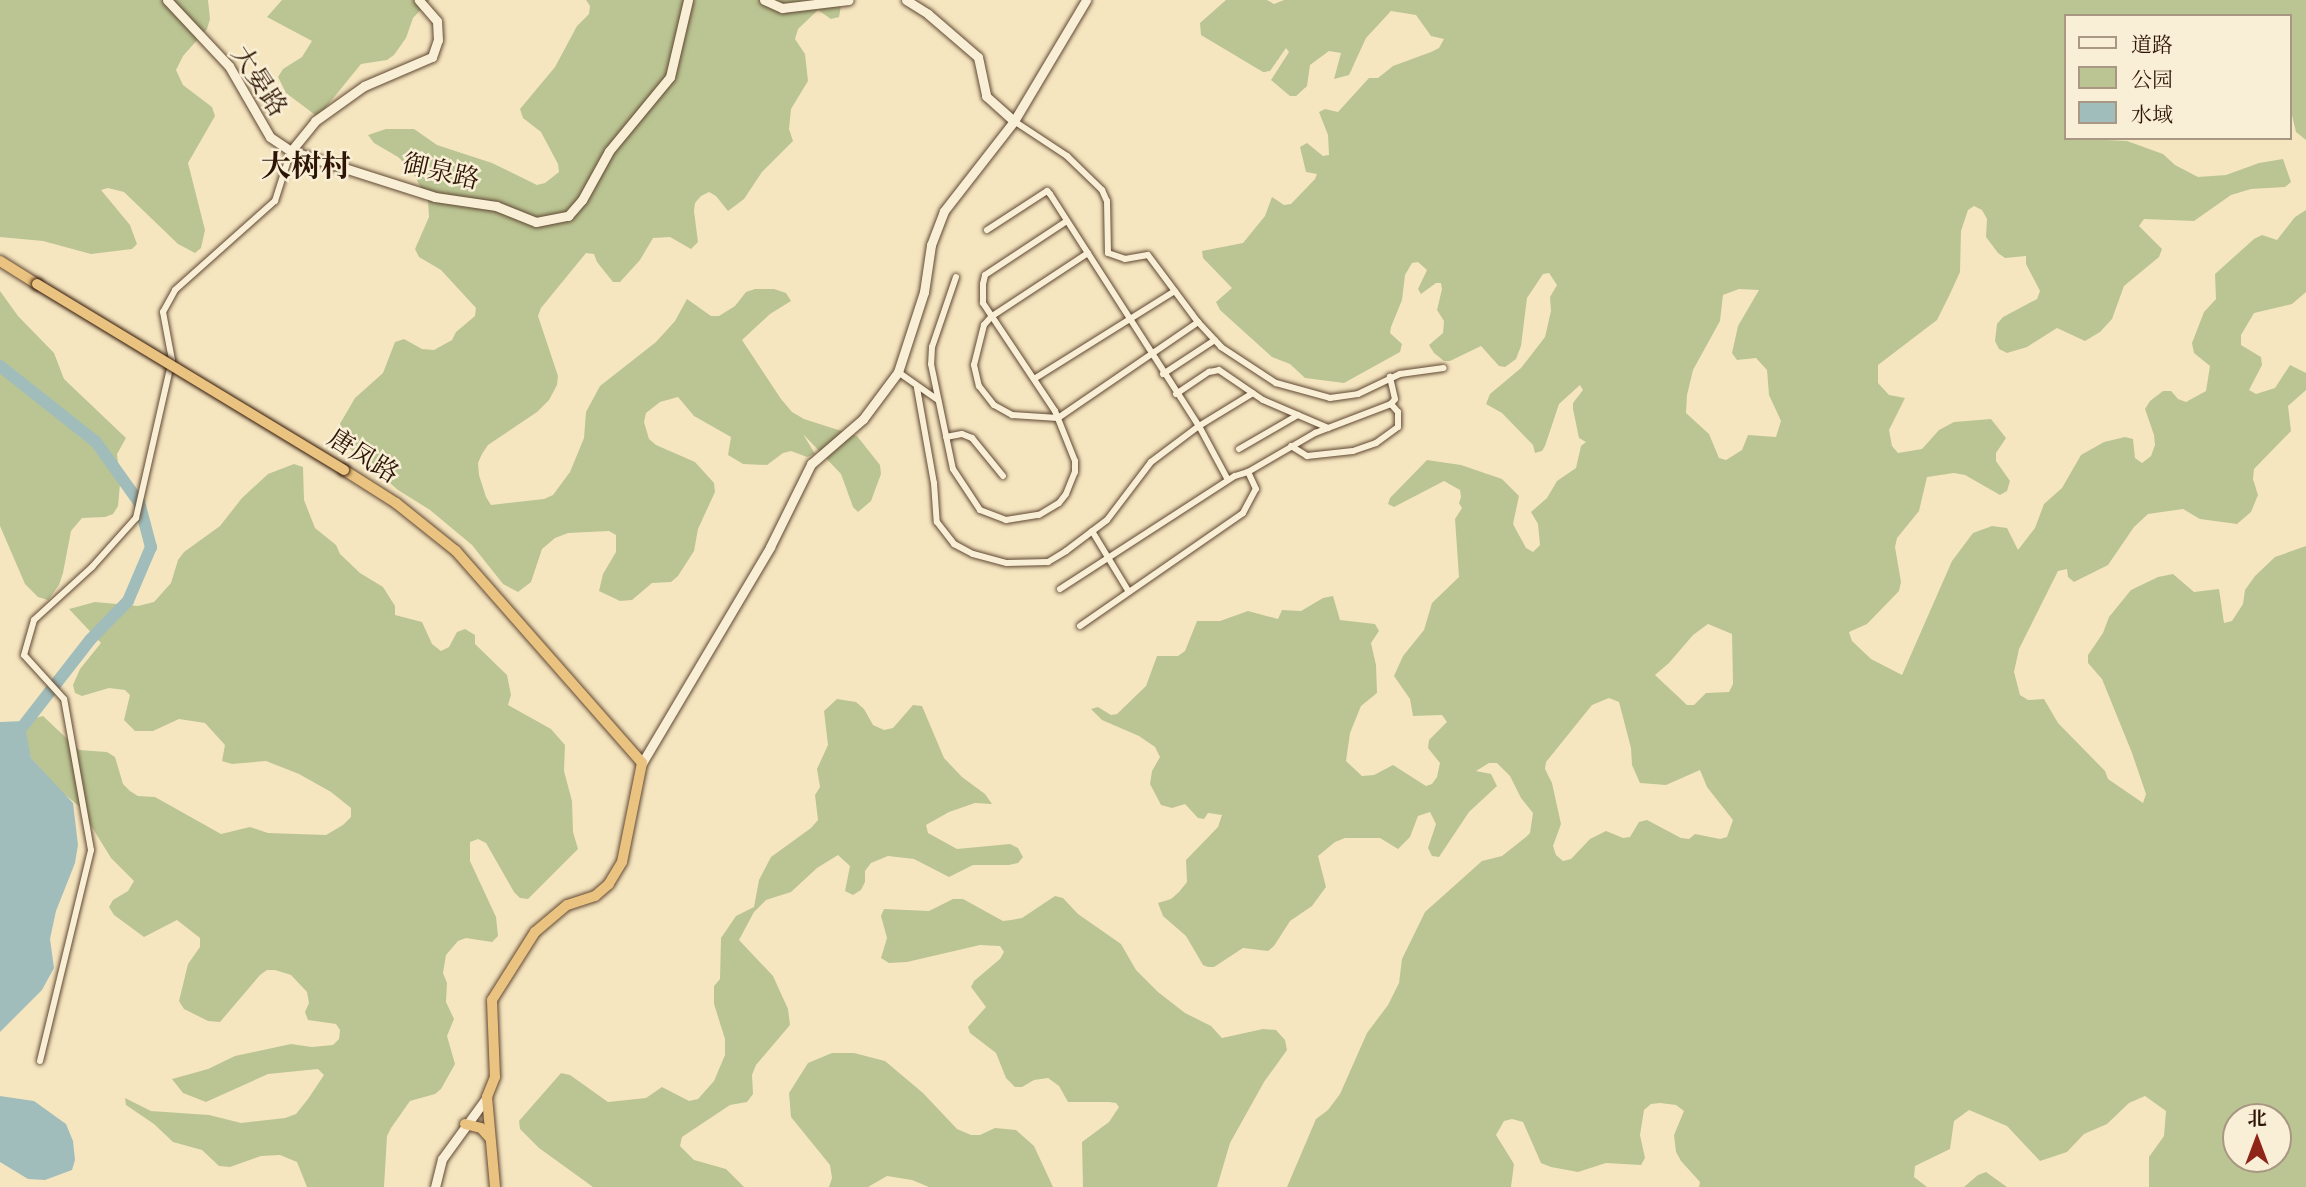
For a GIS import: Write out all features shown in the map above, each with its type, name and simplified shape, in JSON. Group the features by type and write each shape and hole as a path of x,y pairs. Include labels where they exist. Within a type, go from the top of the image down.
{"highway":[{"name":"唐凤路","path":"0,261 396,503 456,551 642,763"},
{"path":"495,1187 487,1097 495,1077 492,1000 535,932 567,905 596,896 610,884 622,862 642,763"},
{"path":"465,1124 481,1128 490,1138"}],"street":[{"name":"大晏路","path":"167,0 229,66 270,136 290,151"},
{"path":"40,1062 91,850 64,699 24,655 34,620 92,567 136,518 172,360 163,312 175,290 275,201 290,151 315,121 364,86 432,57 438,40 437,21 419,0"},
{"name":"御泉路","path":"290,151 435,197 496,206 536,222 568,216 582,200 609,151 670,77 688,0"},
{"path":"764,0 782,8 849,0"},
{"path":"906,0 928,13 978,57 986,96 1014,121 1067,156 1102,190 1107,201 1108,253 1125,259 1148,255 1198,322 1215,340 1276,383 1329,398 1358,394 1390,377 1444,368"},
{"path":"642,763 771,547 811,464 863,419 898,372 924,292 931,246 944,211 1014,121 1086,0"},
{"path":"987,230 1047,191 1175,394 1199,426 1228,480"},
{"path":"956,277 932,347 931,364 953,469 981,510 1006,520 1039,514 1059,503 1071,485 1075,461 1058,418 983,303 985,275 1068,221"},
{"path":"1088,253 992,316 984,325 977,344 975,365 979,386 994,405 1012,415 1058,418 1198,322"},
{"path":"1034,379 1175,291"},
{"path":"1163,374 1215,340"},
{"path":"1175,394 1209,372 1219,370 1253,393 1328,428"},
{"path":"898,372 917,388 938,400"},
{"path":"1060,589 1228,480 1248,472 1328,428 1391,404 1395,399 1390,377"},
{"path":"917,388 934,483 934,510 942,531 954,544 973,554 1007,563 1048,562 1107,520 1151,462 1199,426 1253,393"},
{"path":"1291,446 1307,456 1353,451 1376,443 1398,427 1398,411 1391,404"},
{"path":"1239,449 1298,415"},
{"path":"946,437 962,434 972,438 1003,476"},
{"path":"1080,626 1243,513 1256,489 1248,472"},
{"path":"1092,531 1129,592"},
{"path":"435,1187 442,1159 487,1097"}],"green space":[{"path":"0,0 208,0 210,19 207,29 183,56 176,70 183,85 212,107 215,116 188,163 205,230 201,248 195,253 178,244 124,192 108,188 101,190 130,225 137,244 132,249 91,254 43,241 0,237"},
{"path":"282,0 430,0 413,18 406,38 394,55 387,60 361,64 318,117 286,93 278,77 283,69 302,57 312,41 267,17"},
{"path":"586,0 842,0 839,17 831,19 818,10 798,29 795,39 805,54 808,81 791,109 789,129 793,141 762,172 744,199 728,211 716,196 709,192 701,196 695,203 694,211 698,242 691,249 670,237 653,238 640,260 620,282 613,282 594,254 586,253 541,308 538,316 558,376 557,385 549,400 537,412 488,445 482,454 478,463 479,475 486,497 491,505 544,499 553,495 570,472 584,438 586,412 600,386 656,342 675,321 687,299 711,316 719,316 735,306 746,292 755,289 774,289 786,293 791,301 770,314 742,340 781,399 792,412 804,419 857,436 880,465 881,474 871,501 858,512 853,507 841,474 803,434 815,454 807,457 791,451 783,453 767,465 743,464 728,455 731,437 694,416 678,397 660,402 646,413 644,422 649,439 656,445 695,462 714,483 715,492 698,529 694,551 678,576 671,582 652,583 632,600 620,601 599,591 603,574 616,552 616,535 609,531 568,533 555,538 542,549 531,582 518,592 503,584 472,545 430,510 398,490 340,440 331,439 355,398 383,373 395,342 404,339 422,349 434,350 452,340 456,332 475,316 476,308 441,270 419,257 415,249 429,217 428,201 411,169 398,157 374,143 368,135 386,129 414,129 437,145 492,163 537,185 545,183 559,172 558,164 541,132 523,118 520,109 555,67 577,26 589,14 590,6"},
{"path":"1226,0 1267,0 1274,4 1284,0 2306,0 2306,140 2296,132 2292,115 2292,14 2064,14 2064,140 2127,141 2163,154 2175,165 2198,177 2226,175 2259,163 2283,159 2291,182 2285,187 2251,189 2231,195 2194,221 2144,219 2139,226 2162,249 2159,257 2124,286 2112,319 2100,332 2085,341 2057,328 2027,347 2007,353 1999,349 1995,341 1997,324 2003,317 2037,299 2040,291 2026,264 2026,256 2005,258 1998,253 1986,237 1987,219 1982,210 1974,206 1968,210 1961,231 1960,272 1937,320 1878,365 1878,383 1889,395 1905,398 1889,430 1892,446 1898,453 1922,449 1939,430 1954,422 1991,419 2006,438 1996,453 1996,461 2010,481 2007,491 2000,495 1965,475 1954,473 1927,477 1919,511 1897,538 1895,547 1901,582 1899,591 1867,624 1849,632 1852,641 1871,659 1902,675 1952,561 1973,533 1992,526 2007,528 2018,550 2035,528 2044,504 2062,488 2081,455 2104,442 2125,437 2133,439 2135,458 2142,463 2151,456 2155,445 2154,435 2145,409 2150,401 2163,391 2171,391 2178,399 2186,402 2206,391 2210,366 2194,353 2192,343 2204,312 2216,299 2215,274 2254,239 2262,235 2277,240 2295,217 2306,210 2306,292 2292,304 2254,313 2241,335 2241,345 2261,357 2262,365 2249,390 2256,394 2275,388 2290,365 2306,373 2306,390 2288,406 2291,431 2254,469 2253,479 2258,495 2251,512 2237,524 2200,519 2183,509 2148,514 2134,527 2108,565 2074,582 2068,577 2067,569 2058,571 2019,649 2014,672 2020,695 2028,700 2044,699 2058,723 2105,771 2108,779 2143,803 2146,794 2132,753 2102,679 2088,663 2088,655 2103,633 2109,617 2131,590 2158,577 2173,574 2194,592 2219,589 2224,623 2232,621 2243,604 2245,590 2255,576 2275,557 2306,546 2306,1187 2149,1187 2149,1157 2164,1136 2166,1111 2145,1096 2129,1103 2107,1124 2084,1134 2067,1152 2040,1161 2007,1126 1969,1110 1954,1121 1950,1149 1915,1166 1914,1177 1927,1187 1699,1187 1700,1182 1676,1152 1674,1135 1684,1111 1676,1105 1660,1103 1651,1104 1644,1110 1640,1135 1645,1158 1641,1165 1606,1163 1578,1172 1551,1167 1541,1163 1523,1122 1512,1119 1504,1121 1496,1135 1514,1164 1511,1187 1287,1187 1316,1119 1328,1110 1340,1094 1367,1033 1388,1005 1399,983 1402,959 1425,912 1482,861 1502,856 1526,837 1530,833 1533,813 1521,798 1510,776 1497,763 1489,763 1476,771 1491,774 1497,786 1469,812 1439,857 1432,856 1428,848 1436,824 1430,812 1418,816 1410,837 1398,849 1380,838 1345,838 1335,842 1318,856 1326,887 1312,906 1290,921 1274,946 1268,951 1243,948 1214,967 1208,967 1203,965 1186,936 1163,916 1158,903 1171,899 1187,882 1186,860 1218,827 1222,815 1208,813 1204,819 1198,818 1185,804 1172,808 1161,805 1150,784 1152,771 1160,757 1155,747 1139,736 1102,720 1091,709 1098,707 1111,715 1117,714 1146,686 1157,656 1178,656 1185,651 1197,621 1220,621 1248,611 1278,619 1282,610 1301,611 1323,598 1333,596 1340,620 1375,624 1379,631 1371,643 1376,665 1377,693 1361,706 1350,733 1346,761 1362,776 1374,775 1393,765 1426,786 1432,784 1437,777 1440,763 1428,748 1429,740 1447,722 1442,715 1413,716 1410,699 1394,676 1403,656 1424,630 1432,603 1459,577 1455,519 1462,508 1459,503 1460,490 1444,481 1394,507 1388,504 1390,498 1427,460 1461,465 1502,479 1519,496 1513,524 1526,548 1533,552 1540,545 1538,524 1531,512 1547,498 1557,481 1576,468 1581,446 1586,442 1579,438 1573,409 1573,403 1583,390 1580,385 1559,404 1545,446 1542,451 1535,453 1533,445 1502,413 1486,404 1490,394 1521,368 1545,337 1551,311 1550,297 1557,285 1549,273 1543,274 1527,298 1521,346 1516,359 1505,367 1499,366 1481,346 1450,361 1444,361 1434,353 1429,345 1443,333 1444,321 1437,310 1441,283 1436,283 1421,294 1418,289 1427,270 1418,262 1412,263 1405,275 1402,300 1391,327 1390,333 1402,344 1400,352 1344,383 1305,378 1290,364 1272,357 1220,310 1216,302 1232,288 1203,258 1202,251 1243,243 1265,216 1272,197 1284,205 1291,204 1315,179 1317,174 1306,172 1300,147 1307,143 1323,156 1329,155 1328,135 1319,112 1325,109 1338,112 1369,78 1378,78 1393,66 1439,48 1444,39 1431,36 1416,15 1391,11 1366,38 1349,75 1334,79 1341,53 1329,51 1310,65 1307,86 1296,96 1290,96 1271,80 1289,52 1286,48 1270,71 1263,72 1201,35 1200,23","holes":["1739,289 1759,290 1738,326 1732,353 1737,360 1756,358 1767,370 1769,395 1781,421 1776,437 1748,435 1742,450 1726,460 1719,458 1709,434 1686,413 1687,395 1693,370 1720,321 1723,295","1708,624 1732,634 1733,684 1729,692 1706,693 1694,705 1687,705 1655,675 1693,635","1609,698 1619,702 1631,748 1632,765 1640,783 1666,785 1700,770 1707,787 1733,820 1727,837 1720,839 1695,834 1689,839 1681,838 1647,820 1639,822 1630,837 1623,838 1606,831 1590,839 1571,859 1563,861 1556,855 1553,846 1561,824 1552,783 1545,769 1546,762 1592,705"]},
{"path":"0,291 18,316 54,353 64,379 126,438 117,454 120,484 118,506 113,514 105,517 82,518 71,531 59,585 48,600 38,597 25,584 0,526"},
{"path":"294,464 303,467 304,500 315,528 336,545 340,554 360,573 383,587 395,606 395,615 422,622 432,644 441,651 449,647 457,632 465,629 475,635 475,644 507,675 511,695 508,705 551,729 565,745 564,771 572,801 573,832 578,849 528,899 520,898 514,892 486,843 478,839 470,842 470,861 496,917 498,936 492,942 466,938 458,941 446,955 443,973 447,983 446,1002 454,1019 447,1036 455,1064 441,1089 435,1094 410,1101 391,1128 387,1136 384,1187 307,1187 297,1162 280,1155 261,1156 230,1167 219,1166 202,1150 173,1142 154,1124 126,1105 125,1098 151,1111 209,1115 241,1123 285,1118 296,1114 308,1099 324,1075 318,1069 268,1074 206,1102 183,1093 172,1079 208,1069 235,1056 291,1044 312,1047 333,1045 339,1039 340,1030 336,1024 308,1020 305,1012 309,1003 307,992 291,975 275,970 267,970 260,975 220,1022 208,1021 184,1009 179,1001 188,964 200,947 200,938 177,920 144,937 114,915 109,907 113,900 128,891 134,881 111,858 79,806 59,790 31,758 24,733 24,721 43,716 79,750 107,752 115,757 123,784 130,791 138,796 155,797 221,834 250,827 268,833 326,835 343,825 351,817 351,808 331,792 299,774 266,761 232,764 222,761 225,745 205,723 179,719 153,731 135,731 124,720 130,695 125,690 109,688 82,696 75,693 73,685 80,669 101,643 69,609 95,602 138,606 154,602 171,583 178,560 184,552 220,526 242,498 268,474"},
{"path":"837,699 856,702 864,709 873,725 884,730 893,728 913,705 922,706 944,758 962,777 985,794 992,804 975,803 949,812 926,825 928,833 957,849 1010,844 1018,848 1023,857 1018,863 1009,865 973,865 949,877 914,859 888,856 871,863 865,871 865,882 861,890 853,895 845,891 850,866 838,855 817,868 791,892 766,900 754,912 739,940 773,976 788,1009 790,1025 756,1065 752,1075 753,1094 747,1102 730,1105 682,1137 680,1146 694,1160 726,1169 744,1187 593,1187 539,1148 520,1129 519,1121 561,1073 570,1075 608,1102 646,1098 662,1087 689,1101 698,1099 714,1081 725,1055 725,1039 714,1004 714,986 720,979 721,938 736,916 754,907 759,880 771,857 818,820 815,795 820,787 817,769 828,745 824,711"},
{"path":"1055,896 1063,898 1078,914 1121,944 1136,970 1158,992 1185,1013 1211,1026 1222,1038 1263,1029 1276,1030 1285,1040 1287,1050 1264,1082 1230,1143 1217,1187 1083,1187 1082,1142 1109,1122 1119,1107 1116,1103 1109,1102 1068,1102 1059,1086 1048,1078 1015,1087 1006,1078 996,1053 970,1033 968,1027 986,1007 971,987 974,981 1000,959 1004,952 1000,946 980,945 907,962 889,963 881,958 887,938 881,916 884,909 929,911 953,899 963,899 1003,921 1022,918"},
{"path":"832,1053 854,1053 885,1061 923,1093 957,1129 971,1135 980,1135 995,1128 1016,1130 1034,1146 1053,1187 929,1187 912,1180 887,1176 868,1187 829,1187 832,1178 830,1165 791,1117 789,1093 808,1063"},
{"path":"1986,1172 2007,1187 1964,1187 1978,1175"}],"water":[{"path":"24,721 31,758 73,803 78,845 75,863 56,911 50,939 54,968 42,990 0,1032 0,722"},
{"path":"0,1096 34,1101 66,1124 73,1141 75,1160 72,1170 45,1180 28,1179 0,1162"}],"waterway":[{"path":"0,366 96,442 139,502 151,547 128,601 90,640 20,730 0,764"}],"district":[{"name":"大树村","path":"306,167"}]}
